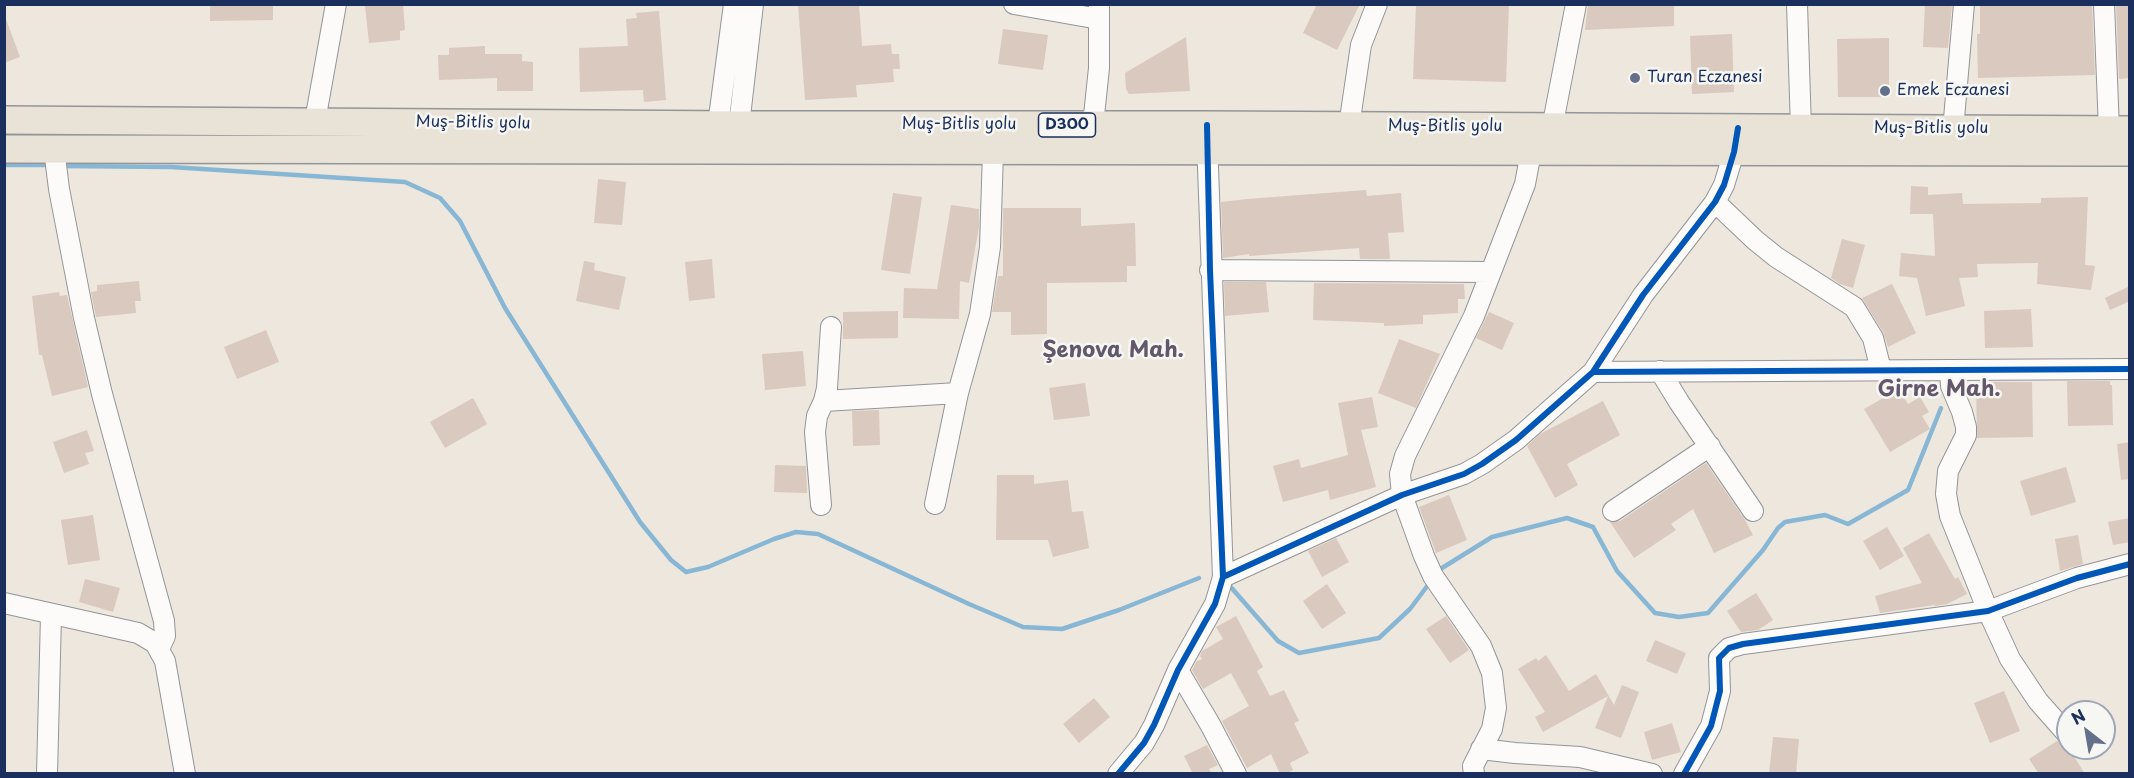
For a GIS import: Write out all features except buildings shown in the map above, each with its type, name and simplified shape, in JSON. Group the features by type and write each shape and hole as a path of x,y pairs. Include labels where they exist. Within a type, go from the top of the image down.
{"highway":[{"name":"Muş-Bitlis yolu","path":"4,120 728,125 993,138"},
{"name":"Muş-Bitlis yolu","path":"1056,138 1093,125 1207,138 1349,126 1552,128 1736,140 2130,152"},
{"name":"Muş-Bitlis yolu","path":"4,149 55,157 993,138 1207,138 1531,152 1736,140 1801,129 2119,130"}],"street":[{"path":"315,121 336,4"},
{"path":"728,125 734,4"},
{"path":"728,125 753,4"},
{"path":"1014,4 1099,12 1099,68 1093,125"},
{"path":"1349,126 1361,45 1377,4"},
{"path":"1552,128 1576,4"},
{"path":"1797,4 1801,129"},
{"path":"1953,129 1964,4"},
{"path":"2104,4 2119,130"},
{"path":"935,504 957,393 980,314 992,213 993,138"},
{"path":"1118,774 1144,743 1154,725 1178,670 1215,604 1223,576 1210,270 1207,138"},
{"path":"1223,576 1402,495 1464,474 1491,459 1516,440 1593,372 1643,295 1715,202 1724,185 1736,140"},
{"path":"1474,774 1473,766 1492,729 1496,708 1492,673 1481,646 1433,576 1402,495 1400,474 1405,456 1474,316 1525,184 1531,152"},
{"path":"55,157 84,318 102,394 164,621 165,636 159,649"},
{"path":"1715,202 1776,257 1854,307 1874,338 1881,370"},
{"path":"1210,270 1491,272"},
{"path":"821,505 815,432 828,377 831,327"},
{"path":"1593,372 2130,369"},
{"path":"1950,370 1951,386 1965,420 1966,435 1948,471 1947,505 2002,643 2023,680 2056,721"},
{"path":"1660,371 1754,511"},
{"path":"824,401 957,393"},
{"path":"1613,511 1710,446"},
{"path":"1684,774 1711,726 1720,691 1719,658 1729,648 1743,644 1988,611 2077,578 2130,564"},
{"path":"4,603 138,633 150,639 159,649 165,661 185,774"},
{"path":"47,774 51,615"},
{"path":"1178,670 1212,726 1236,774"},
{"path":"1481,749 1580,757 1652,774"}],"waterway":[{"path":"4,165 52,165"},
{"path":"60,166 171,167 405,182 440,198 460,221 505,308 640,522 671,560 686,572 708,567 796,532 818,534 1023,627 1062,629 1119,610 1199,578"},
{"path":"1438,572 1492,537 1567,518 1593,527 1617,571 1655,613 1679,617 1708,613 1785,522 1825,515 1848,524 1908,490 1941,408"},
{"path":"1229,585 1278,641 1299,653 1379,638 1410,609 1431,581"}],"cycle path":[{"path":"1207,125 1210,270 1223,577"},
{"path":"1118,774 1144,743 1154,725 1178,670 1215,604 1223,577 1402,495 1464,474 1516,440 1593,372 1643,295 1715,202 1724,185 1734,152 1738,128"},
{"path":"1593,372 2130,369"},
{"path":"1684,774 1711,726 1720,691 1719,658 1729,648 1743,644 1988,611 2077,578 2130,564"}],"place":[{"name":"Turan Eczanesi","path":"1635,78"},
{"name":"Emek Eczanesi","path":"1885,91"}],"district":[{"name":"Şenova Mah.","path":"1113,351"},
{"name":"Girne Mah.","path":"1939,390"}]}
